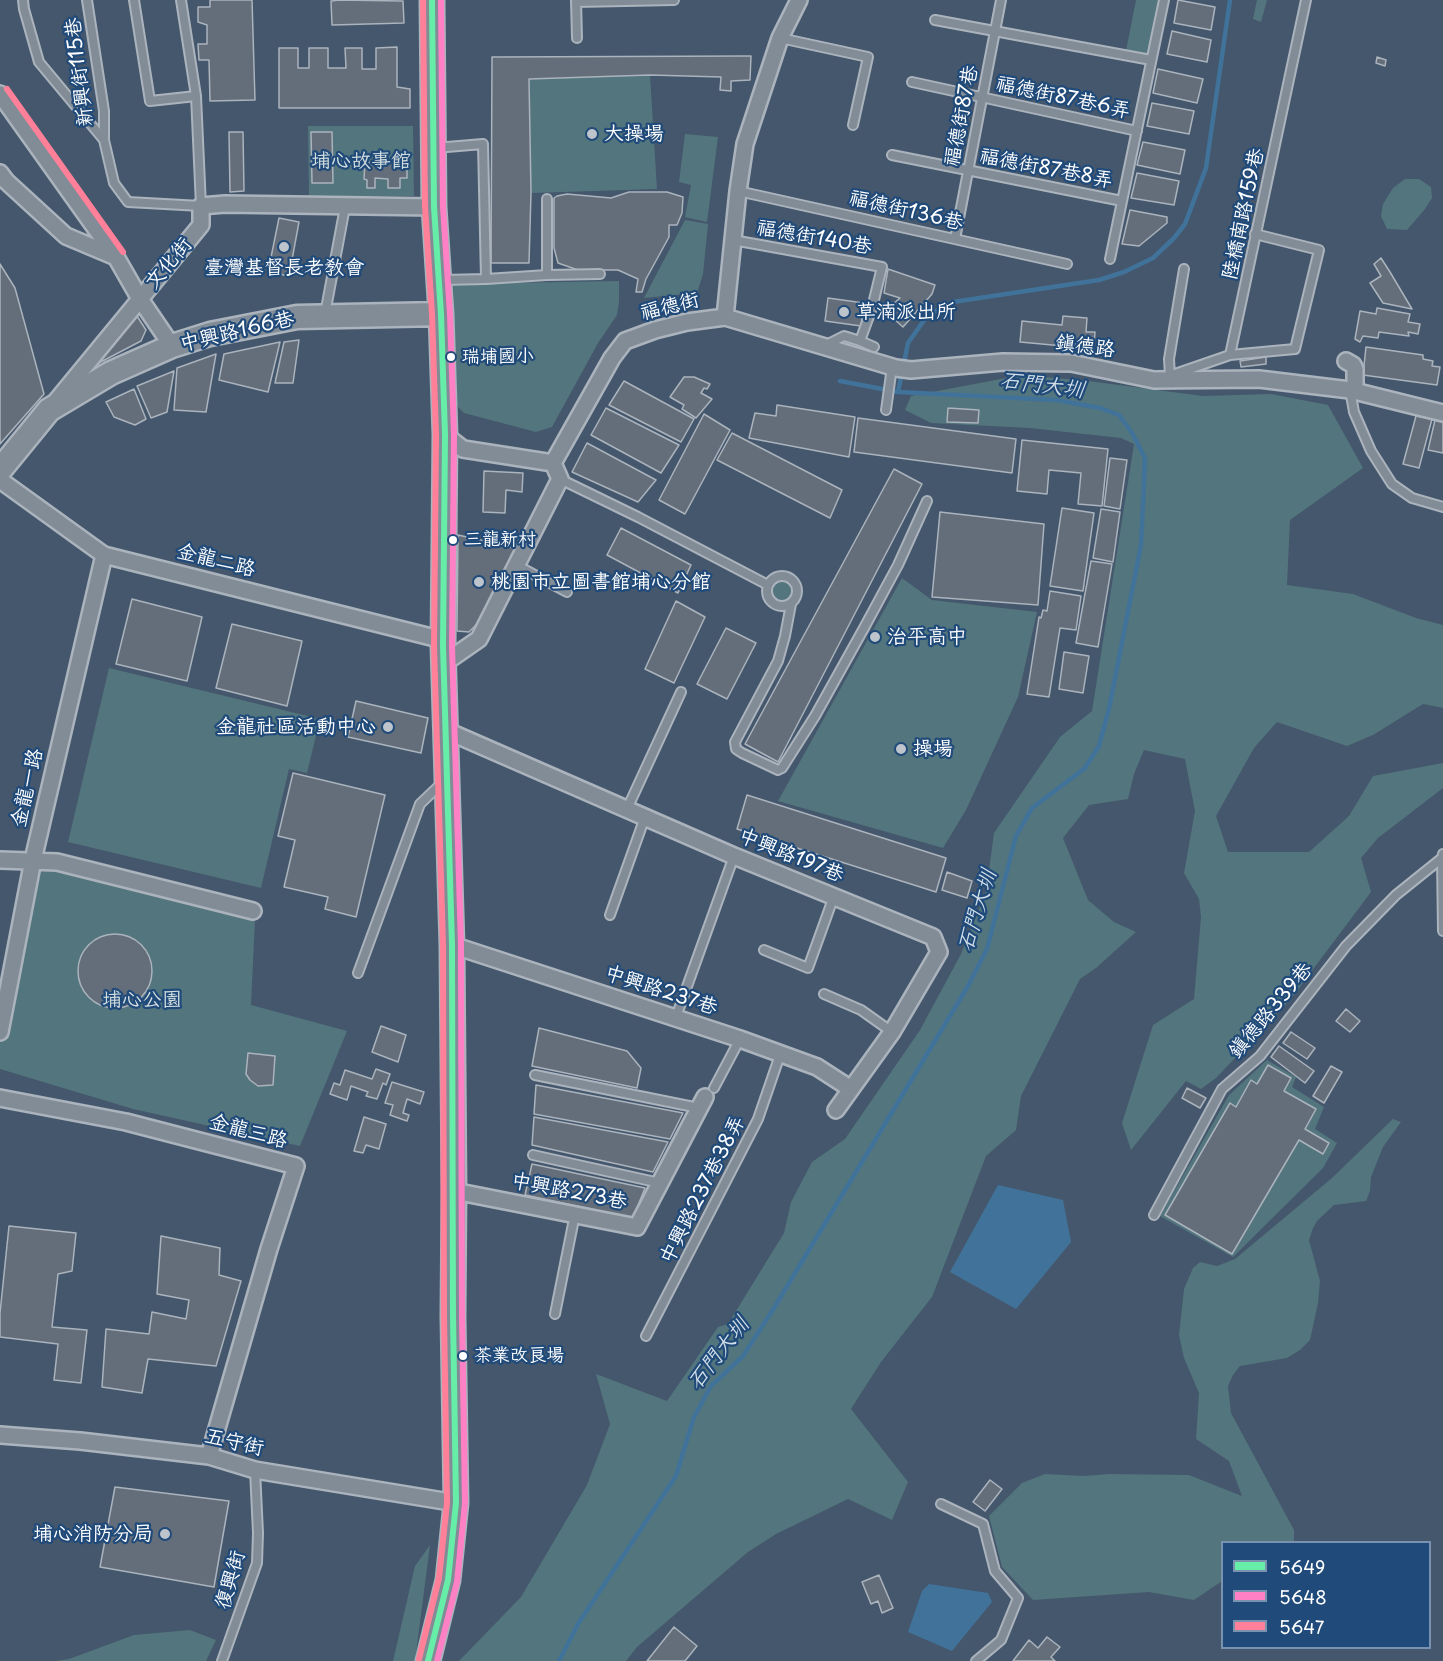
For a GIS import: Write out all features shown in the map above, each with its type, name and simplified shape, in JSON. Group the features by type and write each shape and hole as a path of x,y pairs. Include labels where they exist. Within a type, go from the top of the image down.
{"street":[{"path":"428,1661 448,1580 456,1503 452,945 443,664 445,435 441,314 434,207 432,0"},
{"name":"福德街","path":"553,463 612,358 625,341 666,327 725,317 745,144 780,38 799,0"},
{"path":"0,94 116,258 140,300 172,346"},
{"path":"0,173 66,236 116,258"},
{"path":"201,206 225,204 434,207"},
{"name":"文化街","path":"0,470 201,225 201,206"},
{"name":"中興路166巷","path":"49,410 111,373 172,346 210,334 297,317 441,314"},
{"name":"鎮德路","path":"725,317 824,346 897,372 1003,362 1071,363 1154,380 1259,379 1352,390 1443,413"},
{"path":"1346,361 1355,369 1352,390"},
{"path":"443,664 479,639 560,479 553,463 463,449 445,435"},
{"name":"金龍二路","path":"0,480 104,555 443,640"},
{"name":"金龍一路","path":"0,1032 33,860 104,555"},
{"name":"中興路197巷","path":"446,730 734,856 933,937 939,952 892,1032 836,1110"},
{"path":"0,860 57,862 253,911"},
{"name":"中興路237巷","path":"452,945 740,1039 817,1067 851,1089"},
{"name":"金龍三路","path":"0,1098 126,1122 296,1166 209,1456"},
{"name":"中興路273巷","path":"454,1191 637,1227 706,1098"},
{"name":"五守街","path":"0,1435 80,1441 209,1456 255,1470 456,1503"}],"lane":[{"path":"23,0 39,62 104,140 114,183 128,202 201,206 196,96 182,0"},
{"name":"新興街115巷","path":"87,0 104,111 104,140"},
{"path":"134,0 150,101 196,96"},
{"path":"577,38 576,1 674,0"},
{"name":"福德街87巷","path":"955,239 1001,0"},
{"path":"1110,259 1164,0"},
{"name":"陸橋南路159巷","path":"1230,356 1306,0"},
{"path":"935,20 1151,60"},
{"path":"780,38 868,57 853,125"},
{"name":"福德街87巷6弄","path":"912,82 1137,131"},
{"path":"434,148 483,144 486,279"},
{"name":"福德街87巷8弄","path":"892,155 1122,201"},
{"name":"福德街136巷","path":"738,190 1067,264"},
{"path":"547,199 547,275"},
{"path":"324,317 345,207"},
{"path":"1154,380 1230,356 1295,348 1319,250 1255,234"},
{"name":"福德街140巷","path":"733,240 882,267 872,308 860,341"},
{"path":"1170,376 1169,359 1184,270"},
{"path":"438,281 600,273"},
{"path":"824,346 844,336 874,347"},
{"path":"886,410 897,372"},
{"path":"1352,390 1354,412 1371,451 1392,484 1412,498 1443,507"},
{"path":"560,479 768,585"},
{"path":"791,604 781,607 772,603 767,595 768,585 775,577 790,578 797,586 797,597 791,604 778,661 735,742 736,749 742,753 778,770 783,768 815,716 864,628 898,565 927,501"},
{"path":"516,565 567,592"},
{"path":"627,808 681,692"},
{"path":"358,973 420,804 447,779"},
{"path":"610,915 645,817"},
{"path":"676,1017 734,856"},
{"path":"1443,856 1443,931"},
{"name":"鎮德路339巷","path":"1155,1215 1222,1089 1260,1056 1346,946 1396,895 1443,856"},
{"path":"764,950 808,968 834,896"},
{"path":"824,994 861,1010 892,1032"},
{"path":"535,1075 706,1098 740,1039"},
{"name":"中興路237巷38弄","path":"646,1336 758,1119 780,1055"},
{"path":"533,1155 660,1183"},
{"path":"555,1314 575,1214"},
{"name":"復興街","path":"222,1661 257,1563 255,1470"},
{"path":"941,1504 983,1524 995,1571 1018,1598 1001,1640 976,1661"}],"green space":[{"path":"1136,0 1161,0 1148,55 1126,51"},
{"path":"1257,0 1267,0 1261,22 1253,19"},
{"name":"大操場","path":"650,75 657,189 531,193 529,79"},
{"name":"埔心故事館","path":"308,126 413,126 414,196 309,196"},
{"path":"685,134 718,137 707,222 685,217 691,185 679,182"},
{"path":"1405,179 1419,179 1431,187 1432,198 1407,230 1387,229 1381,216 1383,204 1393,188"},
{"path":"685,220 708,224 703,274 697,293 644,298"},
{"path":"619,281 617,315 598,343 552,427 536,432 464,413 456,405 453,284"},
{"path":"1022,375 1203,396 1271,394 1328,405 1363,468 1290,520 1287,585 1353,594 1416,618 1443,625 1443,708 1423,704 1373,735 1347,746 1277,722 1254,748 1216,816 1228,852 1309,852 1349,816 1373,776 1443,763 1443,788 1378,838 1361,858 1371,892 1290,1000 1216,1078 1201,1089 1186,1081 1131,1150 1122,1123 1153,1025 1194,999 1201,917 1199,899 1184,873 1195,811 1185,759 1144,750 1134,774 1128,799 1089,805 1063,838 1088,900 1114,922 1136,932 1096,968 1080,979 1021,1096 1016,1130 986,1156 932,1297 881,1362 851,1409 908,1482 892,1520 848,1499 776,1534 748,1552 637,1647 626,1661 459,1661 521,1597 587,1485 610,1424 596,1374 667,1401 718,1327 728,1324 784,1233 791,1202 812,1162 845,1139 920,1030 961,954 986,892 994,833 1060,737 1092,711 1134,444 1121,438 1030,428 931,423 905,410 911,396"},
{"name":"操場","path":"902,578 932,600 1037,612 1018,697 966,810 943,848 778,801"},
{"path":"778,582 786,582 791,587 789,598 778,600 773,595 773,587"},
{"path":"109,668 320,719 307,773 289,769 261,888 68,842"},
{"name":"埔心公園","path":"40,863 255,920 251,1005 347,1031 300,1146 133,1109 0,1069 0,1032"},
{"path":"1267,1060 1296,1077 1292,1087 1324,1107 1315,1129 1337,1143 1323,1168 1233,1257 1160,1216 1229,1095"},
{"path":"1393,1119 1401,1122 1383,1147 1371,1177 1370,1191 1366,1201 1334,1205 1313,1228 1309,1240 1320,1281 1310,1340 1287,1358 1240,1366 1228,1386 1231,1413 1294,1530 1294,1541 1221,1541 1221,1582 1194,1600 1149,1592 1033,1600 1002,1567 989,1516 1022,1483 1045,1474 1189,1475 1242,1496 1229,1461 1196,1439 1199,1393 1184,1358 1179,1335 1184,1289 1193,1268 1200,1262 1217,1266 1235,1259 1332,1178"},
{"path":"430,1545 415,1661 393,1661 415,1566"},
{"path":"190,1630 216,1640 206,1661 56,1661 69,1659 134,1635"}],"water":[{"path":"998,1185 1063,1200 1071,1242 1016,1309 950,1272"},
{"path":"929,1584 988,1593 992,1602 952,1651 908,1632 922,1591"}],"building":[{"path":"210,0 252,0 255,100 210,101 209,60 199,60 198,44 207,44 207,25 198,22 198,7 210,7"},
{"path":"1178,0 1215,7 1211,30 1174,23"},
{"path":"331,1 403,1 404,23 332,25"},
{"path":"1172,31 1211,40 1207,62 1167,54"},
{"path":"397,47 397,87 410,89 410,108 279,108 279,48 298,48 298,68 309,68 309,48 328,48 328,68 346,68 345,48 362,48 362,69 376,69 376,48"},
{"path":"751,56 750,80 731,81 731,91 720,90 721,77 650,75 529,79 531,193 529,263 491,263 492,57"},
{"path":"1377,57 1386,60 1385,66 1376,63"},
{"path":"1158,69 1203,79 1197,103 1153,93"},
{"path":"1152,103 1194,111 1189,134 1147,126"},
{"path":"229,132 243,132 244,191 230,192"},
{"path":"311,132 332,132 333,183 312,183"},
{"path":"1143,142 1185,150 1180,174 1137,165"},
{"path":"365,162 407,163 407,178 400,178 400,188 388,188 388,179 375,178 375,188 367,188 367,180 364,179"},
{"path":"1137,173 1179,181 1174,205 1131,198"},
{"path":"629,192 667,192 683,197 682,213 677,225 669,225 669,237 646,279 642,292 636,292 638,279 618,270 578,270 558,263 554,248 554,198 567,194 611,198"},
{"path":"1130,210 1167,217 1167,223 1139,246 1122,244"},
{"name":"臺灣基督長老教會","path":"279,218 299,222 289,276 268,272"},
{"path":"1381,258 1412,309 1383,303 1370,283 1381,276 1374,264"},
{"path":"0,264 15,288 44,394 0,444"},
{"path":"888,269 935,285 932,294 903,327 885,311 900,298 884,293"},
{"name":"草湳派出所","path":"828,298 864,303 861,326 825,321"},
{"path":"1377,308 1410,314 1408,322 1420,324 1418,334 1408,332 1409,336 1379,332 1378,338 1363,336 1360,342 1355,339 1360,311 1376,314"},
{"path":"137,316 146,330 141,341 95,365"},
{"path":"1063,316 1087,318 1086,332 1095,332 1094,345 1075,343 1074,347 1020,342 1022,321 1062,325"},
{"path":"299,340 293,383 275,383 284,342"},
{"path":"280,342 268,392 219,380 224,354"},
{"path":"1366,347 1423,355 1423,359 1433,361 1432,366 1440,367 1437,385 1363,375"},
{"path":"216,354 206,412 174,410 177,368"},
{"path":"1266,357 1266,364 1241,367 1240,361"},
{"path":"174,371 167,412 151,418 137,386"},
{"path":"684,377 694,377 710,384 701,393 712,399 696,418 682,409 684,405 670,397"},
{"path":"624,381 694,419 681,442 609,405"},
{"path":"134,389 146,419 135,425 114,417 106,402"},
{"path":"777,405 855,417 849,457 749,438 755,413 776,416"},
{"path":"606,408 679,445 661,473 591,435"},
{"path":"948,408 979,410 978,423 947,422"},
{"path":"704,414 730,430 685,514 659,500"},
{"path":"1416,416 1432,419 1419,468 1403,464"},
{"path":"858,418 1016,439 1012,473 854,452"},
{"path":"1435,420 1443,422 1443,453 1428,450"},
{"path":"732,433 842,490 830,518 717,460"},
{"path":"1022,440 1108,449 1102,506 1078,504 1081,473 1049,470 1047,494 1017,491"},
{"path":"587,443 656,480 638,502 572,472"},
{"path":"1110,458 1127,460 1120,509 1104,506"},
{"path":"894,469 922,484 778,762 745,744"},
{"path":"484,471 523,473 522,492 506,490 505,513 483,512"},
{"path":"1062,508 1094,513 1083,591 1050,586"},
{"path":"1101,509 1120,512 1113,562 1093,558"},
{"path":"940,512 1044,524 1038,605 932,597"},
{"path":"621,528 691,565 678,593 607,555"},
{"name":"桃園市立圖書館埔心分館","path":"458,535 516,548 483,618 469,632 457,631"},
{"path":"1091,561 1112,564 1098,647 1076,643"},
{"path":"1050,591 1081,596 1076,630 1060,628 1049,697 1027,694 1039,617 1041,618 1043,610 1047,611"},
{"path":"132,599 202,617 187,681 116,664"},
{"path":"676,601 705,617 674,683 645,669"},
{"path":"232,624 302,641 287,706 216,688"},
{"path":"726,628 756,643 727,699 697,684"},
{"path":"1064,652 1089,656 1083,693 1059,689"},
{"name":"金龍社區活動中心","path":"356,701 428,718 421,753 348,737"},
{"path":"293,773 385,795 356,917 325,909 328,897 284,887 295,840 278,836"},
{"path":"747,795 946,858 936,892 737,829"},
{"path":"947,872 972,881 967,898 942,890"},
{"path":"115,934 136,940 146,950 152,971 146,992 136,1002 115,1008 94,1002 84,992 78,971 84,950 94,940"},
{"path":"1346,1009 1360,1021 1350,1032 1336,1021"},
{"path":"381,1026 406,1035 398,1062 372,1052"},
{"path":"539,1028 627,1051 641,1068 637,1088 532,1066"},
{"path":"1291,1032 1315,1048 1307,1059 1283,1043"},
{"path":"1279,1046 1314,1071 1305,1083 1271,1057"},
{"path":"248,1053 275,1056 273,1085 258,1086 250,1080 246,1074"},
{"path":"1268,1065 1291,1078 1284,1091 1316,1109 1305,1129 1329,1143 1323,1154 1299,1140 1232,1254 1165,1215 1230,1103 1236,1107 1251,1080 1257,1084"},
{"path":"1331,1066 1342,1072 1324,1103 1313,1096"},
{"path":"376,1069 390,1074 386,1085 383,1083 377,1099 366,1096 368,1092 351,1086 347,1100 330,1094 334,1083 340,1085 345,1070 372,1079"},
{"path":"392,1082 424,1092 420,1104 407,1099 403,1113 409,1115 407,1121 390,1115 393,1105 385,1103"},
{"path":"536,1085 683,1113 670,1139 534,1114"},
{"path":"1187,1088 1206,1098 1200,1108 1182,1098"},
{"path":"364,1117 386,1124 379,1149 366,1145 363,1153 354,1151"},
{"path":"534,1117 668,1142 653,1172 532,1145"},
{"path":"532,1164 645,1188 633,1218 525,1195"},
{"path":"9,1226 76,1233 72,1271 58,1274 52,1327 87,1330 81,1383 54,1380 58,1344 0,1337 0,1313"},
{"path":"161,1236 220,1248 219,1275 241,1281 216,1366 148,1359 142,1393 102,1387 106,1329 149,1334 152,1312 186,1319 189,1300 157,1294"},
{"path":"990,1480 1002,1489 985,1511 973,1502"},
{"name":"埔心消防分局","path":"115,1487 229,1501 214,1587 100,1567"},
{"path":"879,1575 893,1608 882,1613 878,1601 871,1604 862,1582"},
{"path":"674,1627 697,1646 685,1661 647,1661"},
{"path":"1047,1637 1060,1647 1051,1657 1055,1661 1013,1661 1029,1640 1038,1648"}],"waterway":[{"path":"898,392 908,343 927,316 953,302 1099,280 1124,272 1153,258 1174,238 1185,224 1206,168 1230,0"},
{"name":"石門大圳","path":"559,1661 578,1624 676,1476 694,1417 711,1386 743,1356 774,1308 968,986 987,949 1016,836 1032,808 1085,768 1099,746 1109,709 1141,545 1145,458 1132,433 1119,415 1100,408 1056,400 898,392 840,381"}],"transit line":[{"name":"5647","path":"419,1659 439,1578 447,1503 443,945 434,646 436,435 432,314 425,207 423,0"},
{"name":"5649","path":"428,1661 448,1580 456,1503 452,945 443,646 445,435 441,314 434,207 432,0"},
{"name":"5648","path":"437,1661 457,1582 465,1503 461,945 452,646 454,435 450,314 443,207 441,0"},
{"name":"5647","path":"7,89 123,252"}],"place":[{"name":"大操場","path":"592,134"},
{"name":"臺灣基督長老教會","path":"284,247"},
{"name":"草湳派出所","path":"844,312"},
{"name":"瑞埔國小","path":"451,357"},
{"name":"三龍新村","path":"453,540"},
{"name":"桃園市立圖書館埔心分館","path":"479,582"},
{"name":"治平高中","path":"875,637"},
{"name":"金龍社區活動中心","path":"388,727"},
{"name":"操場","path":"901,749"},
{"name":"茶業改良場","path":"463,1356"},
{"name":"埔心消防分局","path":"165,1534"}]}
